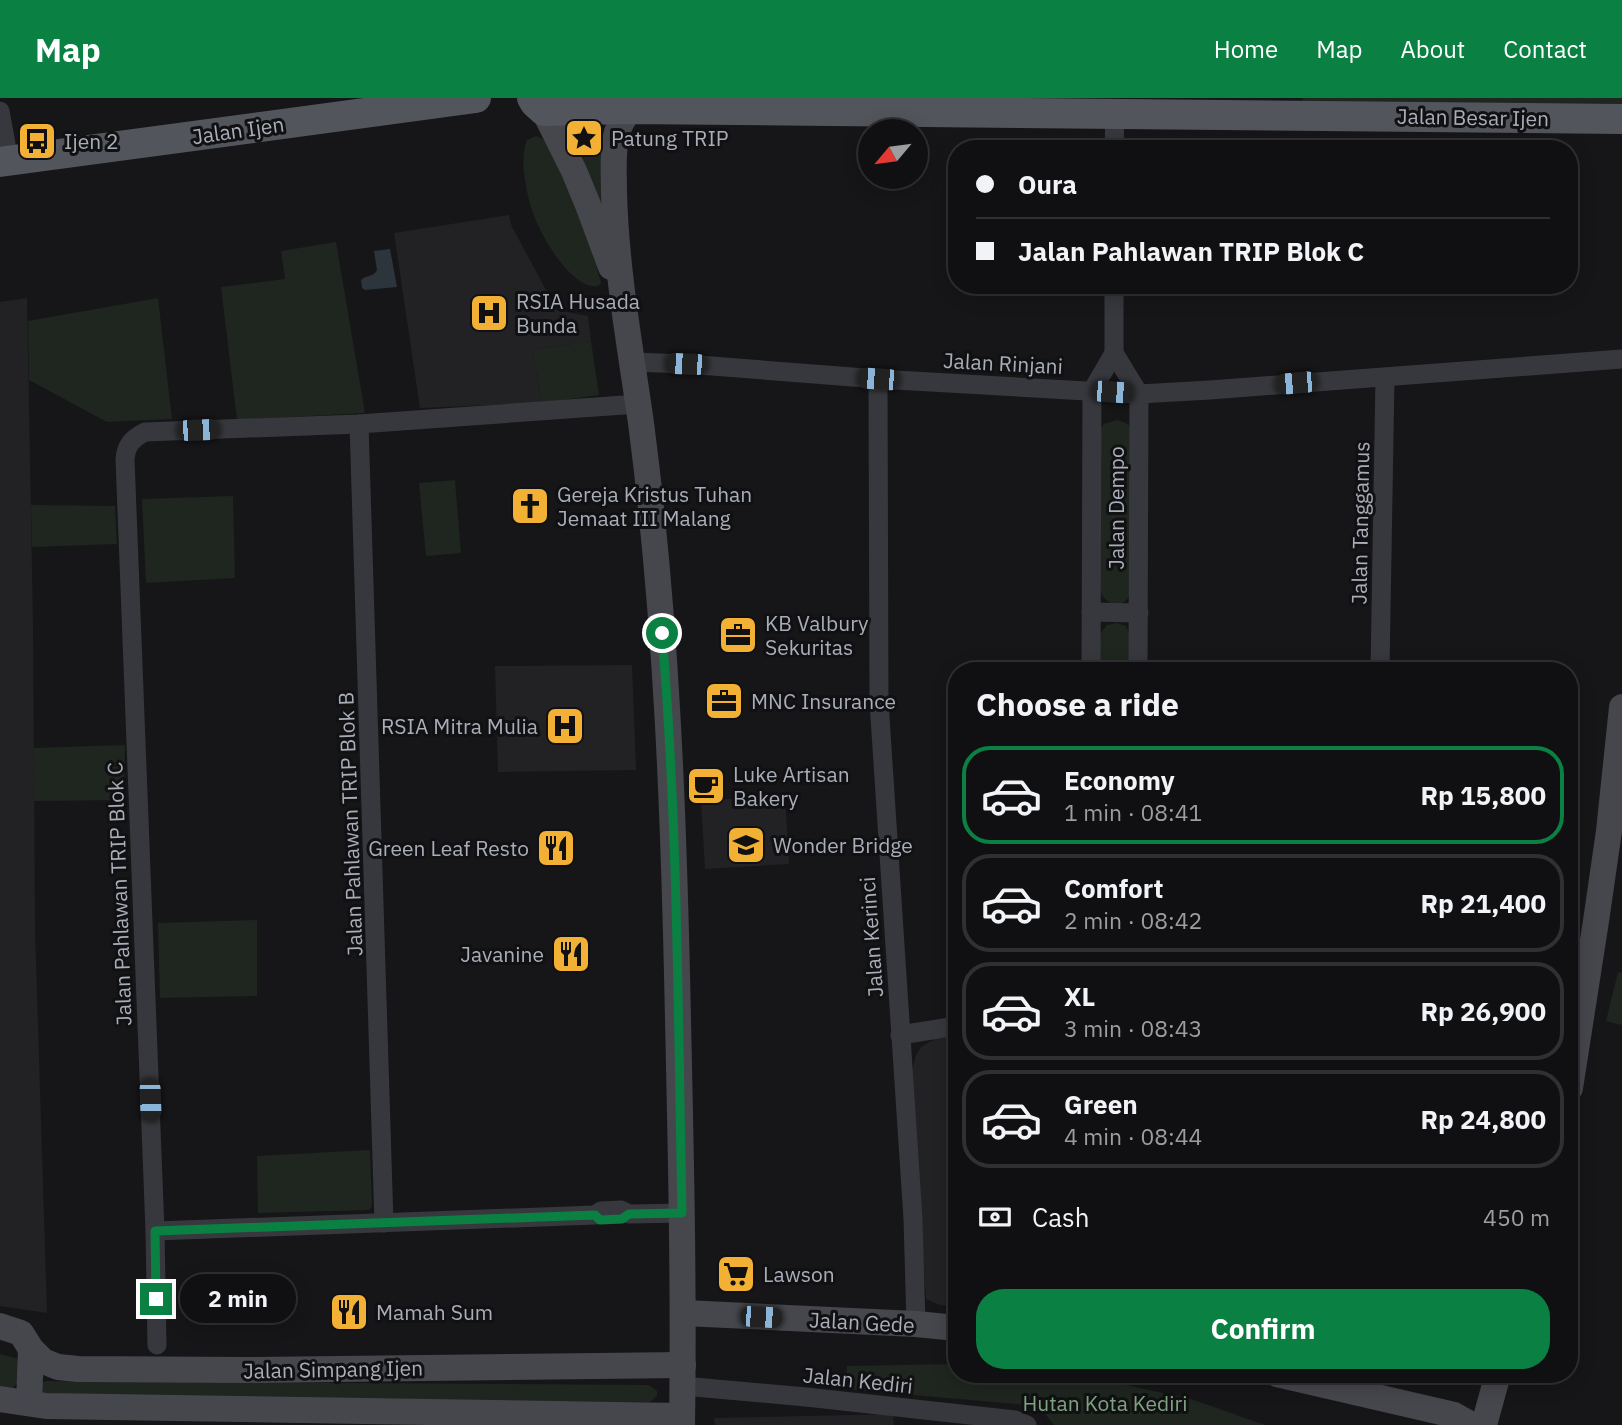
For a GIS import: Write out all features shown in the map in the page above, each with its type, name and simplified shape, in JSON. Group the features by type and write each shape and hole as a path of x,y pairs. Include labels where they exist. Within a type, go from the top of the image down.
{"main road":[{"name":"Jalan Ijen","path":"4,161 476,98"},
{"name":"Jalan Besar Ijen","path":"538,105 630,109 932,105 1115,114 1280,107 1621,120"},
{"path":"538,105 574,171 622,298"},
{"path":"0,1399 46,1406 292,1418 682,1421 684,1313 672,779 653,533 622,298 615,208 616,135 630,109"},
{"path":"1578,1036 1594,934 1615,832 1622,707"},
{"name":"Jalan Gede","path":"684,1313 948,1327"},
{"name":"Jalan Simpang Ijen","path":"0,1326 21,1333 43,1361 58,1367 78,1369 683,1375"},
{"path":"29,1404 31,1349"},
{"path":"1316,1383 1454,1415 1472,1425"},
{"path":"1484,1425 1496,1383"}],"street":[{"path":"0,111 4,161"},
{"path":"1114,140 1115,114"},
{"path":"1114,294 1114,353 1139,394"},
{"name":"Jalan Dempo","path":"1091,662 1092,391 1114,353"},
{"name":"Jalan Rinjani","path":"632,362 1139,394 1622,359"},
{"name":"Jalan Tanggamus","path":"1380,662 1385,377"},
{"name":"Jalan Kerinci","path":"878,379 879,702 913,1219 916,1324"},
{"name":"Jalan Dempo","path":"1139,394 1139,662"},
{"path":"359,424 638,404"},
{"name":"Jalan Pahlawan TRIP Blok C","path":"156,1345 155,1231 125,451 136,436 145,432 359,424"},
{"name":"Jalan Pahlawan TRIP Blok B","path":"359,424 384,1223"},
{"path":"1091,612 1139,613"},
{"path":"900,1035 948,1027"},
{"path":"155,1231 595,1215 600,1220 622,1219 629,1214 682,1213"},
{"name":"Jalan Kediri","path":"683,1375 1001,1418 1027,1425"}],"shaded area":[{"name":"RSIA Husada Bunda","path":"509,215 512,227 557,310 588,316 591,341 532,350 542,403 420,408 394,233"},
{"path":"390,249 397,287 365,290 361,280 377,270 374,251"},
{"path":"27,298 35,930 47,1313 0,1306 0,302"},
{"name":"RSIA Mitra Mulia","path":"632,665 636,770 498,772 495,666"},
{"name":"Wonder Bridge","path":"785,795 789,864 705,869 701,801"},
{"path":"948,1038 948,1305 926,1299 912,1086 916,1055 921,1047 935,1039"},
{"path":"893,1414 894,1425 715,1425 714,1418"}],"green space":[{"path":"1302,98 1622,98 1622,113 1305,103"},
{"path":"576,125 594,126 598,135 608,221 573,139"},
{"path":"536,136 545,140 560,164 596,264 601,283 598,286 588,285 567,270 549,245 536,220 523,165 527,140"},
{"path":"336,242 365,413 237,420 221,287 285,279 281,251"},
{"path":"158,298 172,419 107,422 29,380 28,321"},
{"path":"591,341 599,395 542,403 532,350"},
{"path":"1117,420 1128,424 1132,433 1132,591 1120,604 1106,600 1100,589 1100,429 1104,424"},
{"path":"455,480 461,553 426,556 419,483"},
{"path":"233,496 235,578 146,583 142,499"},
{"path":"31,505 115,506 117,544 32,547"},
{"path":"1117,623 1126,626 1131,638 1131,662 1099,662 1099,635 1107,625"},
{"path":"125,745 124,800 34,801 33,748"},
{"path":"257,920 257,996 160,998 158,923"},
{"path":"1618,972 1622,973 1622,1025 1606,1021"},
{"path":"370,1150 372,1206 369,1210 258,1213 257,1156"},
{"path":"0,1354 18,1359 21,1379 13,1388 0,1387"},
{"name":"Hutan Kota Kediri","path":"948,1364 948,1383 1116,1383 1191,1399 1265,1425 1054,1425 1045,1414 1028,1405 845,1389 847,1366"},
{"path":"40,1383 649,1385 657,1391 657,1396 650,1402 128,1400 46,1396 39,1391"}],"place":[{"name":"Patung TRIP","path":"584,138"},
{"name":"Ijen 2","path":"37,141"},
{"name":"RSIA Husada Bunda","path":"489,313"},
{"name":"Gereja Kristus Tuhan Jemaat III Malang","path":"530,506"},
{"name":"KB Valbury Sekuritas","path":"738,635"},
{"name":"MNC Insurance","path":"724,701"},
{"name":"RSIA Mitra Mulia","path":"565,726"},
{"name":"Luke Artisan Bakery","path":"706,786"},
{"name":"Wonder Bridge","path":"746,845"},
{"name":"Green Leaf Resto","path":"556,848"},
{"name":"Javanine","path":"571,954"},
{"name":"Lawson","path":"736,1274"},
{"name":"Mamah Sum","path":"349,1312"}],"route":[{"path":"156,1299 155,1231 595,1215 600,1220 622,1219 629,1214 682,1213 672,779 662,633"}]}
